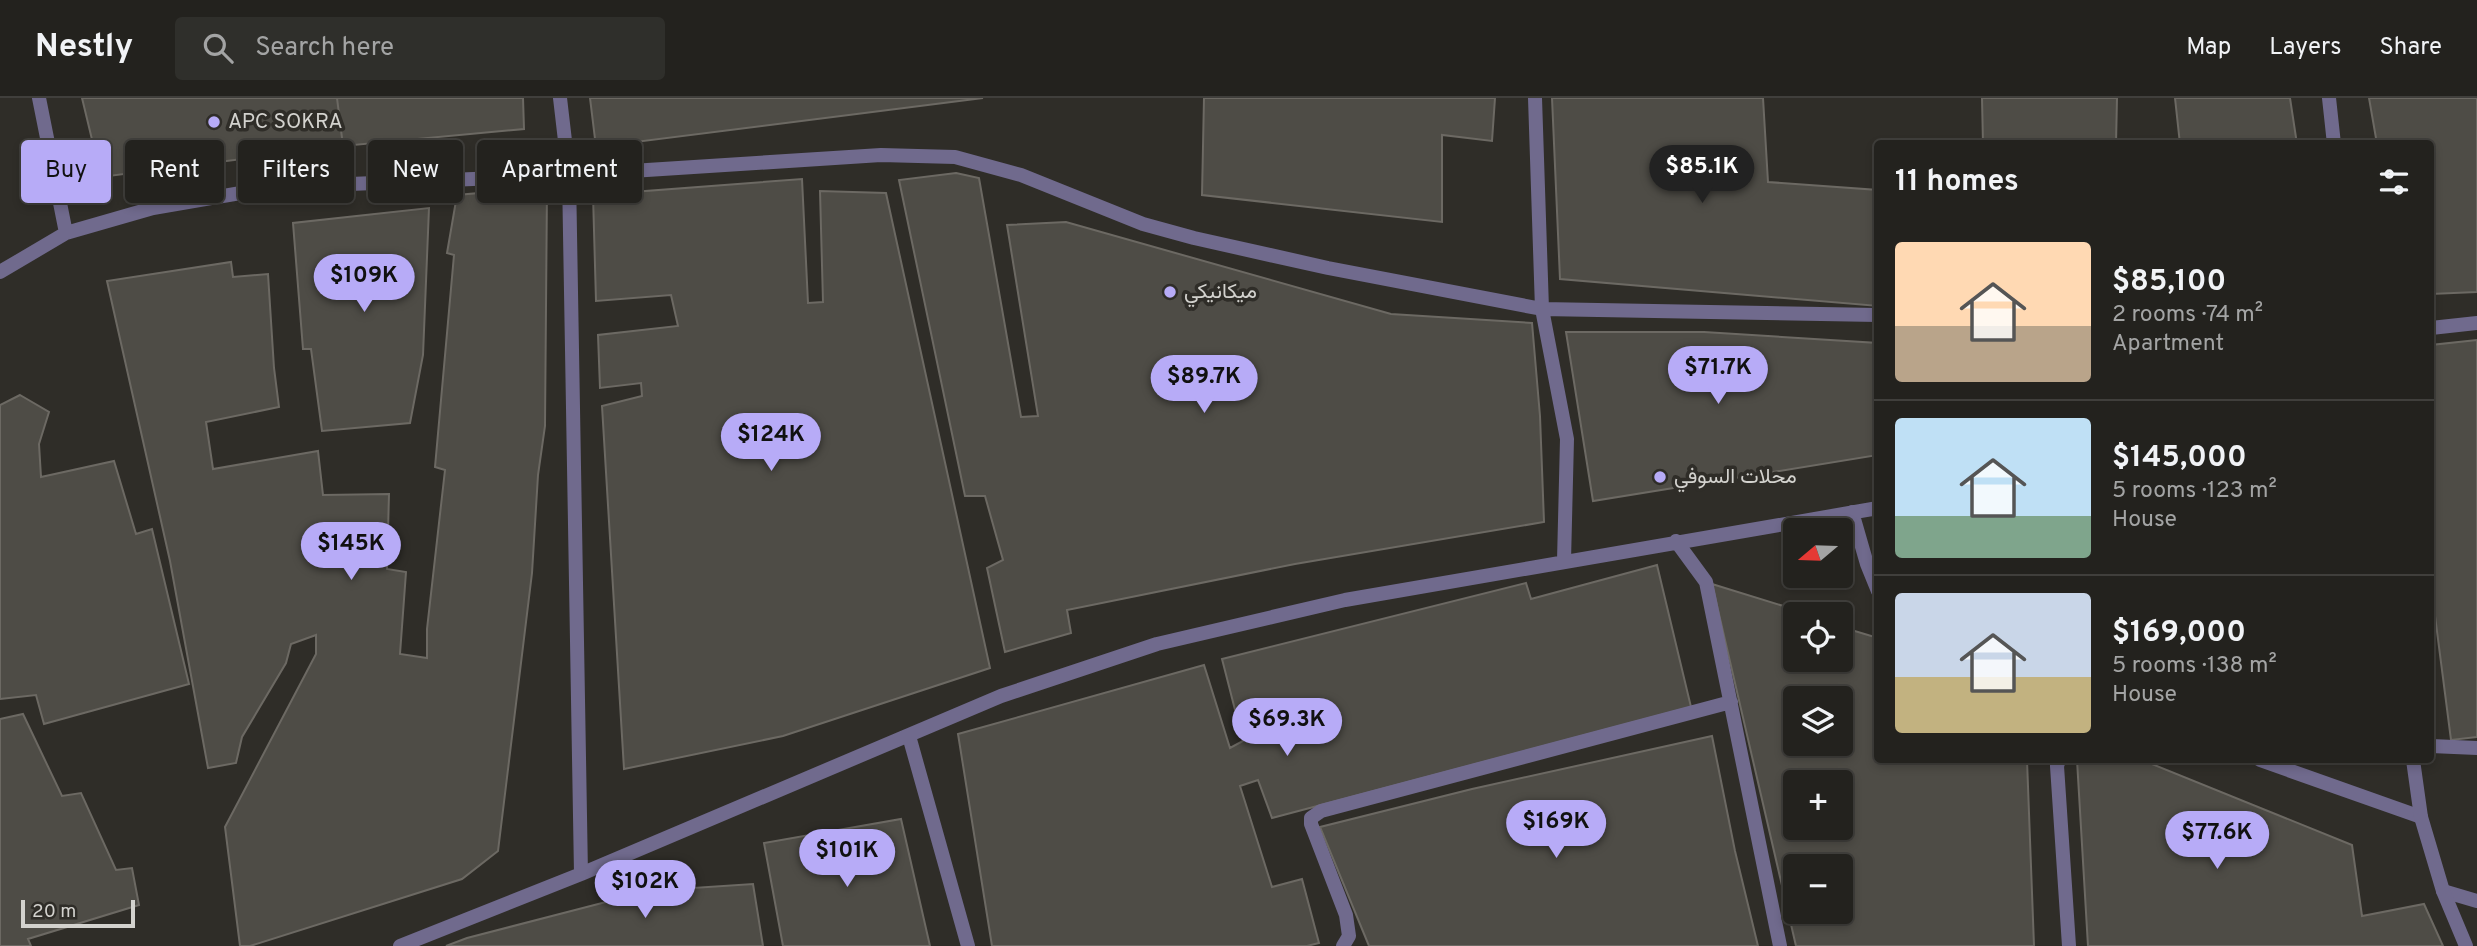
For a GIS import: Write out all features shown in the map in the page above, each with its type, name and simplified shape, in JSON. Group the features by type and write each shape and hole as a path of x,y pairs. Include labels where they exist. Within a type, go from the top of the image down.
{"street":[{"path":"39,98 66,233"},
{"path":"561,98 565,140"},
{"path":"1535,98 1542,309 1567,439 1564,561"},
{"path":"2329,98 2334,140"},
{"path":"642,170 881,155 955,157 1021,175 1143,224 1194,238 1328,268 1542,309 1874,315"},
{"path":"0,272 66,233 153,208 276,187 477,179"},
{"path":"569,203 581,874"},
{"path":"2434,328 2477,323"},
{"path":"400,946 581,874 1001,696 1157,644 1345,600 1874,509"},
{"path":"1852,512 1874,581"},
{"path":"1676,541 1706,582 1780,946"},
{"path":"1343,946 1349,936 1346,915 1311,824 1311,818 1321,811 1731,702"},
{"path":"909,736 968,946"},
{"path":"2434,746 2477,748"},
{"path":"2058,763 2069,946"},
{"path":"2268,763 2421,817"},
{"path":"2413,763 2421,817 2444,891 2466,946"},
{"path":"2444,891 2477,901"}],"building":[{"name":"APC SOKRA","path":"82,98 337,98 342,140 238,140 238,159 224,161 224,140 125,140 125,174 111,176 111,140 92,140"},
{"path":"337,98 523,98 524,129 407,140 368,140 368,144 354,145 354,140 342,140"},
{"path":"590,98 983,98 642,141 595,140"},
{"path":"1204,98 1495,98 1492,141 1442,135 1442,222 1202,195"},
{"path":"1552,98 1763,98 1768,182 1874,190 1874,306 1560,279"},
{"path":"1982,98 2117,98 2116,140 1983,140"},
{"path":"2175,98 2290,98 2296,140 2180,140"},
{"path":"2369,98 2477,98 2477,292 2434,294 2434,140 2376,140"},
{"path":"956,173 979,178 1021,417 1038,416 1007,225 1066,222 1391,314 1532,323 1540,416 1544,522 1295,564 1067,610 1071,633 1005,652 987,568 1003,560 985,496 965,496 899,180"},
{"path":"802,179 808,303 823,302 820,191 886,193 990,668 783,736 624,769 602,406 642,396 641,383 600,388 598,335 678,326 671,295 596,301 593,203 642,203 642,191"},
{"path":"477,193 477,203 547,203 545,426 538,475 532,573 498,851 462,879 250,946 240,946 225,827 316,654 316,635 291,644 286,663 242,737 236,763 208,768 170,561 107,281 231,262 233,277 268,274 279,407 206,422 213,469 318,451 323,495 389,494 387,569 406,572 400,654 427,658 427,629 445,470 435,467 454,255 447,253 456,203 463,203 463,194"},
{"path":"429,208 423,355 410,423 322,431 311,349 303,349 293,223"},
{"path":"1566,332 1704,332 1874,343 1874,456 1593,501"},
{"path":"2477,340 2477,737 2451,740 2434,608 2434,345"},
{"path":"20,395 49,412 39,444 41,477 114,461 136,534 152,529 189,684 44,724 36,695 0,699 0,405"},
{"path":"1657,565 1691,707 1272,818 1258,780 1240,786 1272,887 1302,879 1319,943 1307,946 992,946 958,734 1204,665 1230,748 1243,741 1222,659 1526,583 1531,599"},
{"path":"1712,584 1783,606 1783,672 1853,672 1853,630 1874,637 1874,763 2027,763 2034,946 1796,946 1791,924 1853,924 1853,854 1783,854 1783,890"},
{"path":"23,714 62,796 81,793 116,870 132,868 139,905 28,939 31,946 0,946 0,719"},
{"path":"1712,736 1735,851 1758,946 1369,946 1320,827 1472,789"},
{"path":"2077,763 2149,763 2352,845 2362,916 2424,904 2443,946 2088,946"},
{"path":"901,819 930,946 783,946 764,843"},
{"path":"674,869 678,889 753,884 763,946 446,946 467,938 606,902 605,892 643,892 641,881"}],"place":[{"name":"APC SOKRA","path":"214,122"},
{"name":"ميكانيكي","path":"1170,292"},
{"name":"محلات السوفي","path":"1660,477"}]}
